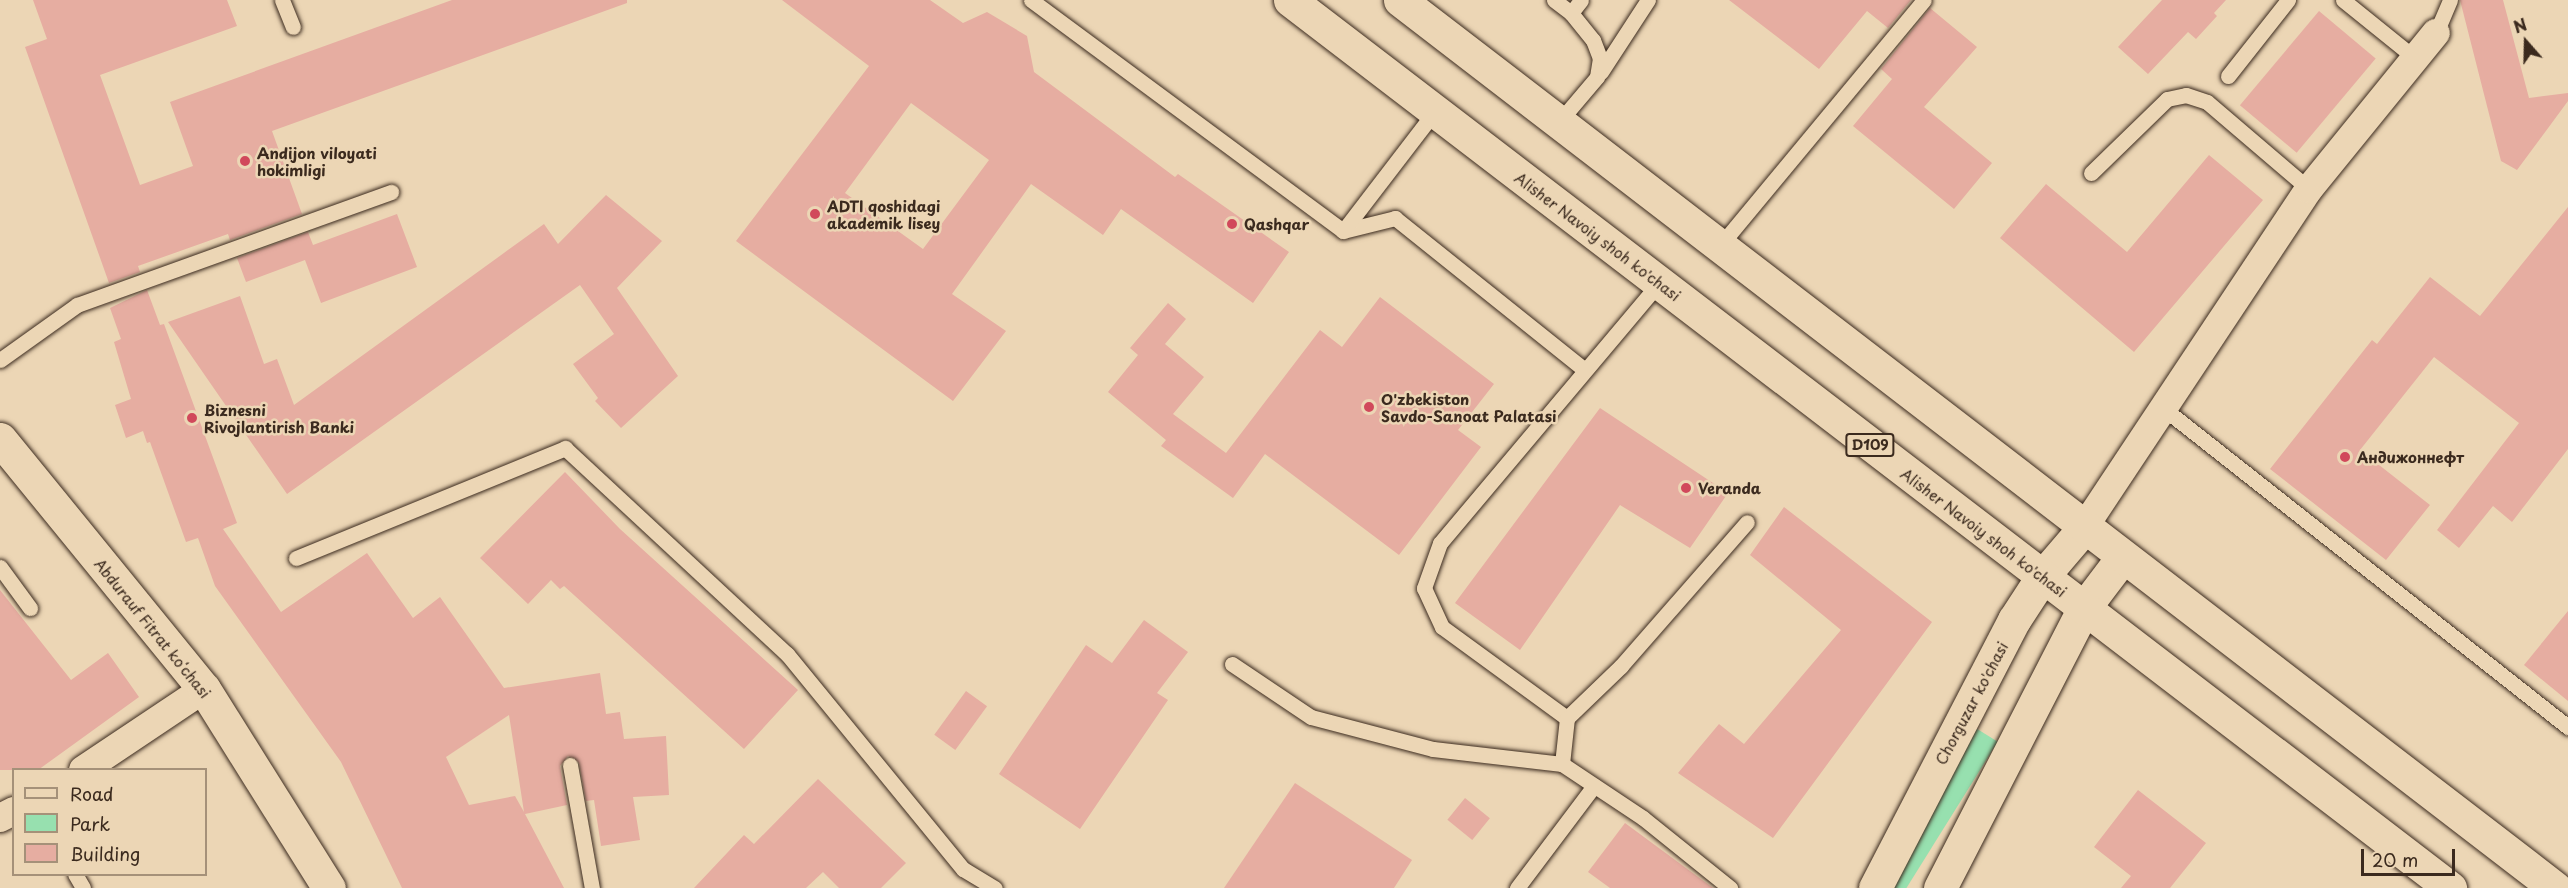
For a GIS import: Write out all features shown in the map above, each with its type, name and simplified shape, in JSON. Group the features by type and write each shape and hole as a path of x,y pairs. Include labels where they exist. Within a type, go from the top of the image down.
{"main road":[{"name":"Alisher Navoiy shoh ko'chasi","path":"1290,0 2450,888"},
{"path":"1400,0 1718,248 2555,888"},
{"name":"Abdurauf Fitrat koʻchasi","path":"0,439 204,689 329,888"},
{"name":"Chorguzar ko'chasi","path":"1875,888 2014,620 2042,576 2084,529"},
{"path":"1940,888 2084,608 2122,558"}],"street":[{"path":"2084,529 2308,189 2436,33"},
{"path":"86,768 204,689"}],"lane":[{"path":"282,0 293,27"},
{"path":"1030,0 1343,231"},
{"path":"1554,0 1571,13 1593,39 1600,58 1598,77"},
{"path":"1571,13 1581,0"},
{"path":"1558,123 1598,77 1648,0"},
{"path":"1718,248 1924,0"},
{"path":"2228,76 2288,0"},
{"path":"2343,0 2415,58"},
{"path":"2436,33 2450,0"},
{"path":"2091,173 2167,99 2186,95 2207,102 2308,189"},
{"path":"1343,231 1435,111"},
{"path":"0,360 78,305 391,192"},
{"path":"1343,231 1395,218 1585,370"},
{"path":"1567,718 1442,627 1424,588 1440,543 1659,283"},
{"path":"2163,408 2568,727"},
{"path":"296,558 565,448 787,654 963,869 995,888"},
{"path":"1562,764 1567,718 1621,666 1747,522"},
{"path":"0,567 30,608"},
{"path":"1232,664 1311,717 1433,749 1562,764 1643,818 1731,888"},
{"path":"570,765 592,888"},
{"path":"1517,888 1594,786"}],"green space":[{"path":"1974,727 1998,742 1906,888 1888,888 1878,881"}],"building":[{"path":"33,0 227,0 237,26 100,75 140,185 193,166 170,102 452,0 627,0 627,3 272,131 302,214 230,240 228,234 138,266 140,272 109,283 25,47 47,39"},
{"name":"ADTI qoshidagi akademik lisey","path":"782,0 930,0 963,23 987,12 1027,36 1034,72 1175,177 1178,174 1289,252 1253,303 1121,209 1103,235 1031,184 952,294 1006,331 953,401 736,241 869,66","holes":["911,103 989,160 923,249 845,193"]},
{"path":"1729,0 1911,0 1888,28 1867,11 1819,69"},
{"path":"2162,0 2226,0 2214,13 2217,16 2196,39 2188,32 2148,74 2118,47"},
{"path":"2460,0 2503,0 2529,98 2568,93 2568,101 2517,170 2501,161"},
{"path":"1930,8 1977,47 1924,107 1992,163 1954,209 1853,126 1892,79 1881,69"},
{"path":"2319,11 2376,59 2297,153 2240,105"},
{"path":"2209,155 2263,200 2134,352 2000,238 2046,184 2127,252"},
{"path":"606,195 662,241 617,288 678,376 621,428 595,401 598,398 573,364 614,334 580,285 287,494 168,322 240,296 264,364 277,359 294,405 544,224 558,244"},
{"path":"2568,207 2568,449 2512,522 2493,506 2459,548 2437,530 2519,423 2434,357 2360,450 2430,505 2386,560 2270,469 2372,340 2377,344 2430,277 2480,316"},
{"path":"397,214 417,267 321,303 305,260 246,282 237,258 308,232 313,245"},
{"path":"147,290 160,325 164,324 237,523 223,529 281,612 367,553 413,618 440,597 504,688 600,673 606,714 620,712 624,739 666,736 669,795 633,797 640,840 601,846 594,800 586,801 579,763 568,756 560,766 567,805 525,814 564,888 402,888 341,762 215,586 198,538 186,542 150,442 147,443 143,431 126,438 115,405 131,399 114,342 121,339 110,308","holes":["509,715 524,812 515,796 469,805 446,757"]},
{"name":"O'zbekiston Savdo-Sanoat Palatasi","path":"1380,297 1494,384 1458,430 1481,447 1399,555 1265,454 1233,498 1161,446 1166,440 1108,392 1138,355 1130,348 1168,303 1186,319 1165,344 1204,377 1173,414 1226,453 1320,330 1342,347"},
{"path":"1600,408 1728,493 1690,548 1620,505 1520,650 1455,603"},
{"path":"565,472 620,529 798,690 744,749 564,586 560,589 551,580 528,604 480,558"},
{"path":"1784,507 1932,622 1773,838 1678,773 1719,724 1744,744 1841,630 1750,555"},
{"path":"0,590 71,680 108,653 139,697 41,768 0,770"},
{"path":"2568,611 2568,701 2524,665"},
{"path":"1144,620 1188,652 1157,693 1168,700 1080,829 999,774 1086,645 1112,663"},
{"path":"966,691 987,706 955,750 934,735"},
{"path":"818,779 906,863 881,888 839,888 823,872 806,888 694,888 744,835 754,844"},
{"path":"1295,783 1412,860 1394,888 1224,888"},
{"path":"2138,790 2206,843 2170,888 2121,888 2131,876 2094,847"},
{"path":"1465,798 1490,818 1472,840 1447,820"},
{"path":"1625,823 1713,888 1610,888 1588,872"}],"place":[{"name":"Andijon vilоyati hоkimligi","path":"245,161"},
{"name":"ADTI qoshidagi akademik lisey","path":"815,214"},
{"name":"Qashqar","path":"1232,224"},
{"name":"O'zbekiston Savdo-Sanoat Palatasi","path":"1369,407"},
{"name":"Biznesni Rivojlantirish Banki","path":"192,418"},
{"name":"Андижоннефт","path":"2345,457"},
{"name":"Veranda","path":"1686,488"}]}
